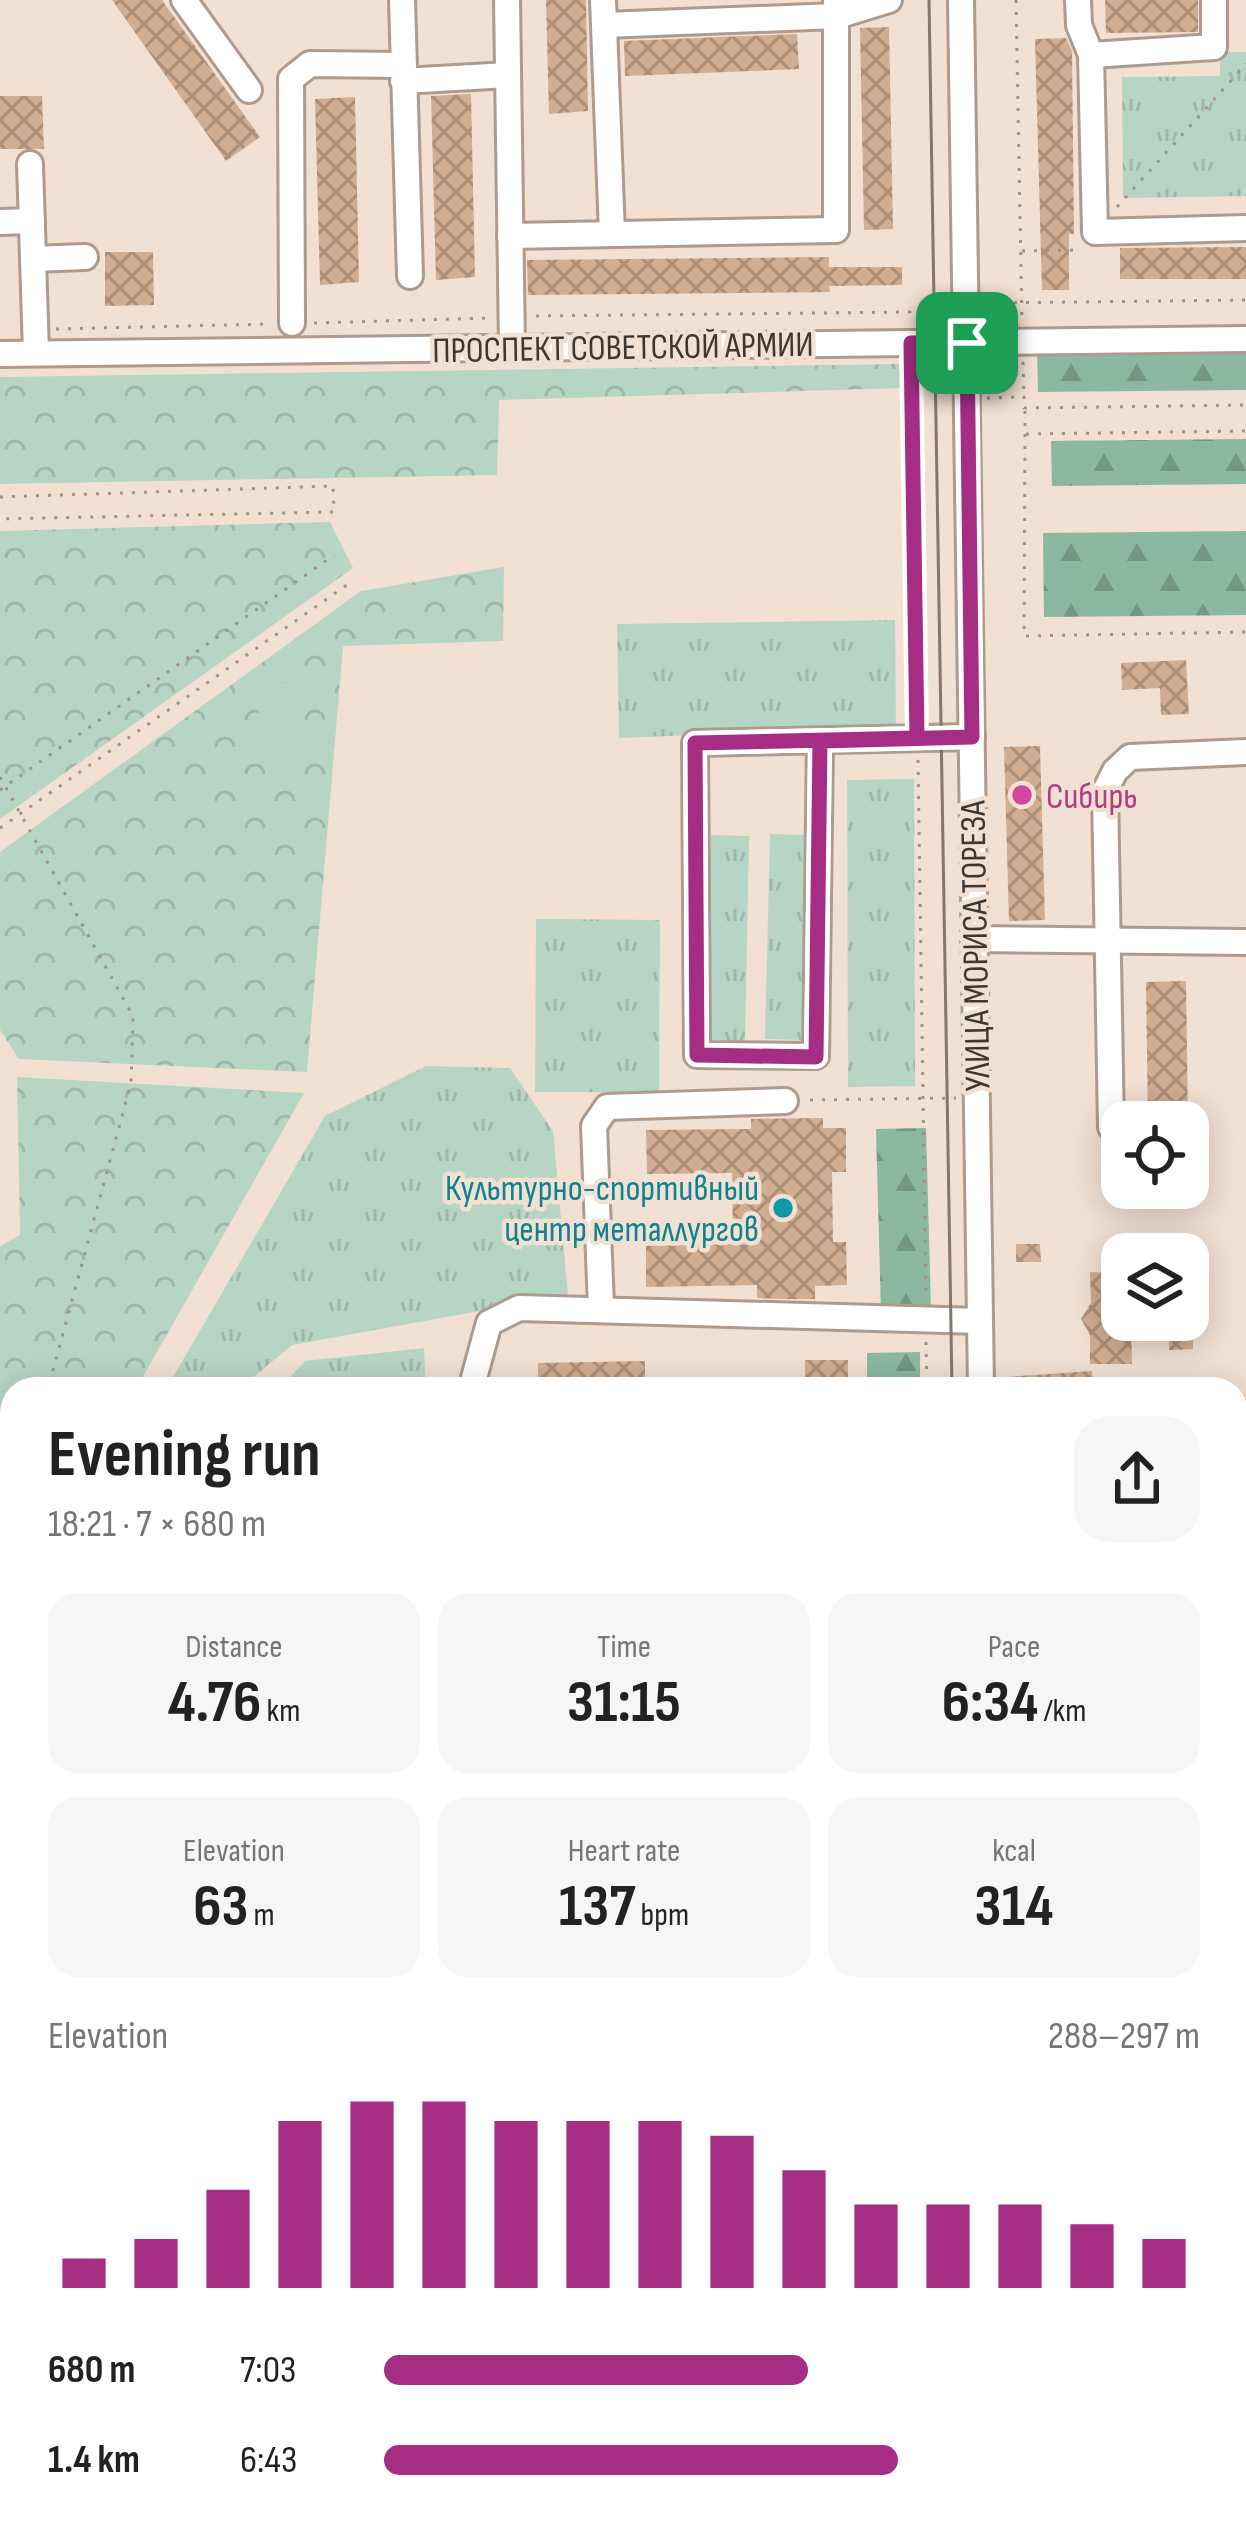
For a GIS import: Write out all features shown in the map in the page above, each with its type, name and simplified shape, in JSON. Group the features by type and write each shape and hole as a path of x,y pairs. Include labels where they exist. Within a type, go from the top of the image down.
{"street":[{"path":"184,0 249,90"},
{"path":"402,0 410,276"},
{"path":"507,0 512,347"},
{"path":"612,234 604,13 836,8 889,0"},
{"name":"УЛИЦА МОРИСА ТОРЕЗА","path":"961,0 981,1377"},
{"path":"1078,0 1079,25 1091,56 1095,232 1246,228"},
{"path":"1091,56 1214,47 1214,0"},
{"path":"510,236 836,230 836,8"},
{"path":"292,323 291,79 310,64 403,73 508,75"},
{"path":"30,164 35,342"},
{"path":"0,222 32,221"},
{"path":"33,259 85,257"},
{"name":"ПРОСПЕКТ СОВЕТСКОЙ АРМИИ","path":"0,354 35,342 512,347 1246,339"},
{"path":"820,741 816,1057 697,1055 695,743 972,737"},
{"path":"1110,1101 1106,791 1115,771 1130,757 1246,752"},
{"path":"974,939 1246,942"},
{"path":"601,1308 594,1126 607,1107 784,1101"},
{"path":"474,1377 489,1323 507,1310 601,1308 980,1321"}],"path":[{"path":"1016,0 1024,636 1246,632"},
{"path":"1021,250 1078,250 1246,64"},
{"path":"966,303 1246,300"},
{"path":"35,342 292,323 910,312 927,1377"},
{"path":"967,398 1024,397"},
{"path":"1024,408 1246,405"},
{"path":"1025,434 1246,430"},
{"path":"0,497 333,486 334,512 0,519"},
{"path":"3,789 334,555"},
{"path":"0,828 351,582"},
{"path":"0,777 133,1016 131,1084 51,1377"},
{"path":"784,1101 946,1099"}],"green space":[{"path":"1220,52 1246,52 1246,196 1123,198 1122,77 1220,76"},
{"path":"1246,345 1246,390 1038,392 1037,347"},
{"path":"899,364 903,388 499,400 497,475 0,484 0,377"},
{"path":"1246,439 1246,484 1052,486 1051,441"},
{"path":"330,522 353,568 0,819 0,531"},
{"path":"1246,531 1246,615 1044,617 1043,533"},
{"path":"504,567 503,641 343,646 307,1072 19,1059 0,1030 0,852 361,591"},
{"path":"895,620 896,735 794,731 619,738 617,624"},
{"path":"307,681 300,759 255,757 261,685"},
{"path":"914,779 915,1086 848,1087 847,780"},
{"path":"770,834 808,835 804,1040 765,1039"},
{"path":"711,835 749,836 745,1041 707,1040"},
{"path":"536,919 660,920 659,1092 535,1092"},
{"path":"426,1066 510,1068 553,1131 568,1295 292,1345 253,1377 173,1377 325,1116"},
{"path":"17,1077 304,1093 143,1377 0,1377 0,1246 20,1235"},
{"path":"926,1128 931,1310 881,1312 876,1129"},
{"path":"424,1348 425,1377 290,1377 305,1361"},
{"path":"920,1352 920,1377 867,1377 867,1353"}],"building":[{"path":"112,0 162,0 260,137 226,161"},
{"path":"546,0 586,0 588,111 549,114"},
{"path":"1105,0 1198,0 1198,32 1106,33"},
{"path":"889,27 893,229 864,230 860,28"},
{"path":"797,34 799,69 625,76 624,41"},
{"path":"1066,38 1072,51 1074,234 1069,234 1069,290 1042,290 1035,39"},
{"path":"471,94 475,277 436,280 431,96"},
{"path":"0,96 42,96 44,149 0,149"},
{"path":"355,97 359,282 320,285 315,99"},
{"path":"1246,247 1246,279 1120,279 1120,248"},
{"path":"105,252 153,252 154,305 105,306"},
{"path":"829,257 829,267 902,267 902,285 829,286 830,292 528,295 527,260"},
{"path":"1186,660 1189,714 1161,715 1160,688 1122,690 1121,663"},
{"path":"1040,746 1045,920 1009,921 1004,747"},
{"path":"1186,981 1188,1101 1148,1101 1146,982"},
{"name":"Культурно-спортивный центр металлургов","path":"823,1118 823,1128 846,1128 846,1172 832,1172 833,1242 846,1242 847,1285 815,1286 815,1299 757,1298 757,1285 646,1287 646,1246 733,1244 732,1173 647,1174 646,1130 751,1129 751,1119"},
{"path":"1016,1244 1040,1244 1041,1262 1016,1262"},
{"path":"1090,1272 1101,1272 1101,1341 1131,1341 1132,1364 1090,1364 1090,1335 1081,1319 1091,1303"},
{"path":"1169,1341 1193,1341 1193,1349 1169,1350"},
{"path":"805,1360 848,1360 848,1377 805,1377"},
{"path":"645,1361 645,1377 538,1377 538,1363"},
{"path":"1092,1371 1092,1377 1006,1377"}],"tram line":[{"path":"929,0 952,1377"}],"place":[{"name":"Сибирь","path":"1022,795"},
{"name":"Культурно-спортивный центр металлургов","path":"783,1208"}],"route":[{"path":"911,343 967,343 972,737 820,741 816,1057 697,1055 695,743 917,738 911,343"}]}
